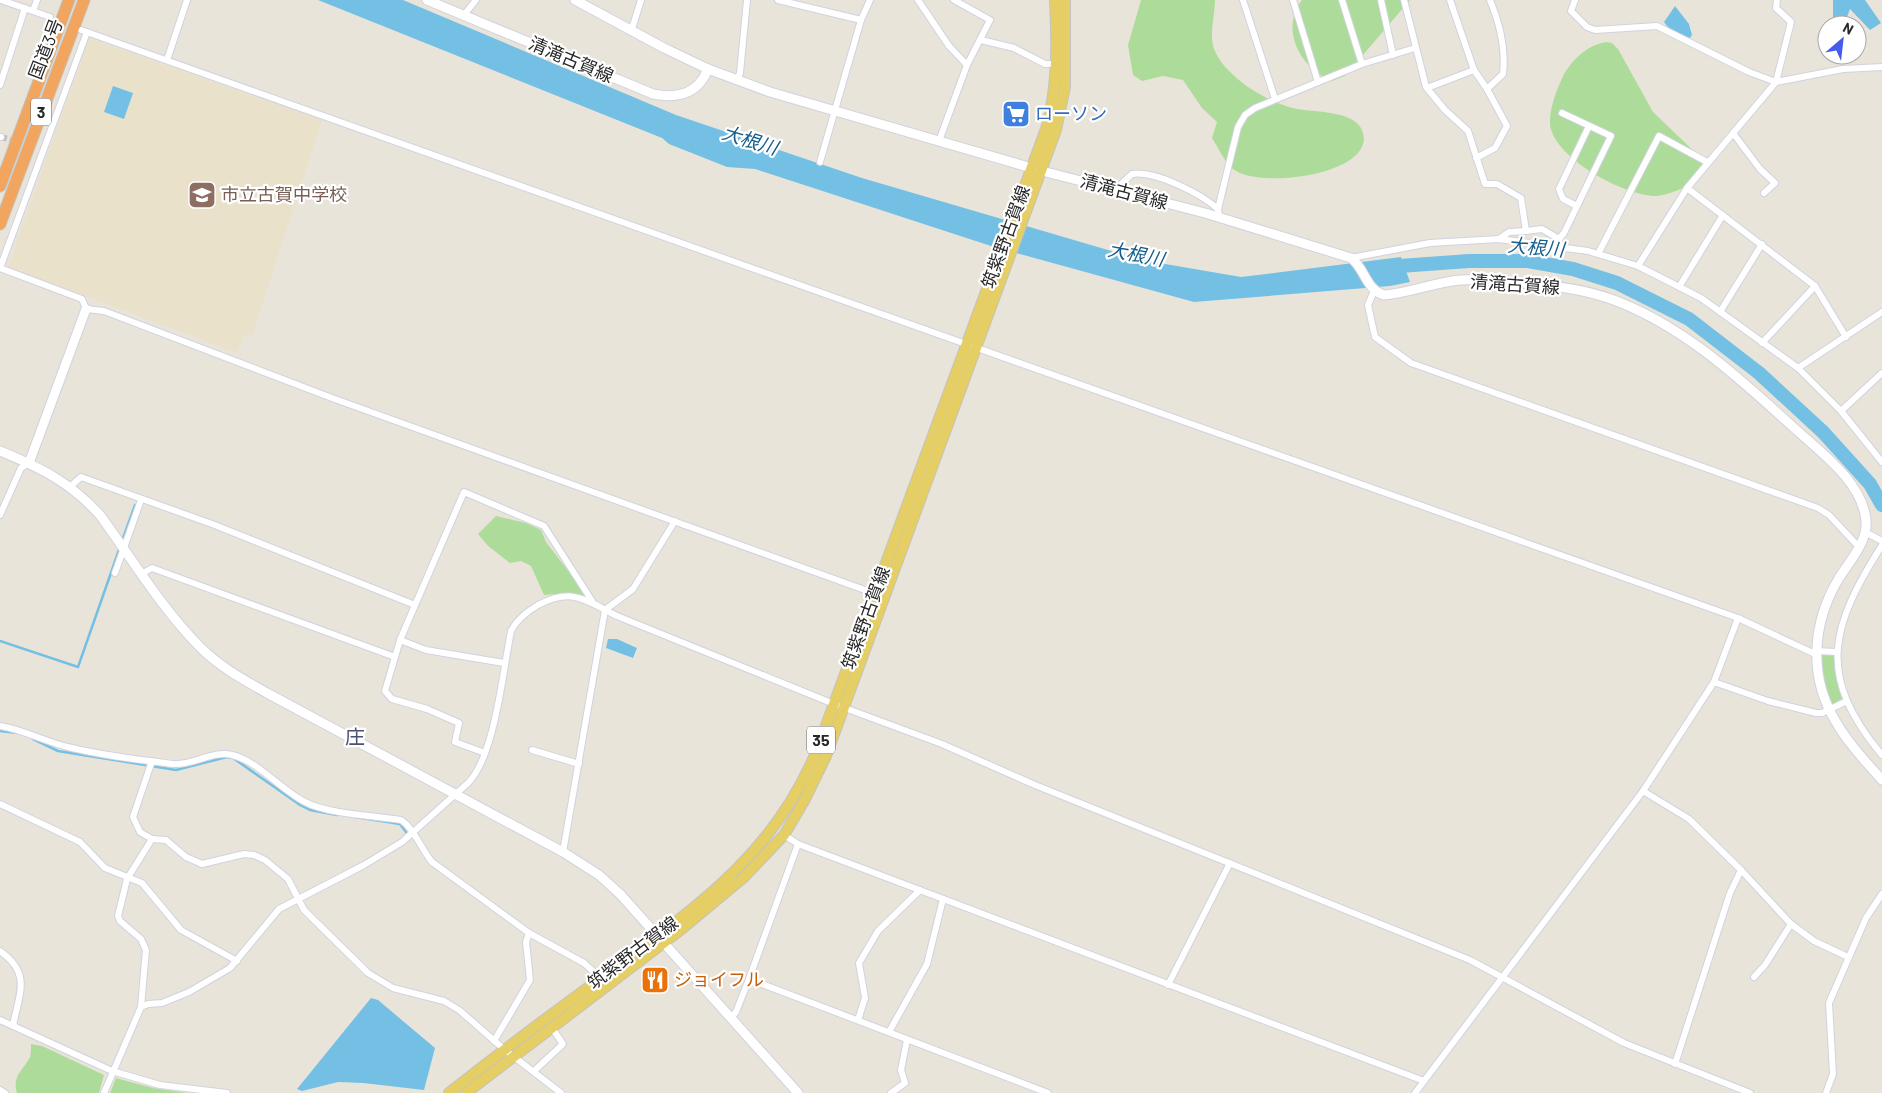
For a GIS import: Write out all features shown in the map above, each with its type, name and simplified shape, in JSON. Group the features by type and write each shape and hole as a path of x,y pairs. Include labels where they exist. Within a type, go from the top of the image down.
{"highway":[{"name":"国道3号","path":"0,186 69,0"},
{"name":"国道3号","path":"0,224 84,0"}],"main road":[{"name":"清滝古賀線","path":"427,0 653,94 663,96 686,94 696,88 708,69"},
{"name":"清滝古賀線","path":"575,0 631,32 708,69 737,80 1037,169 1115,190 1219,213 1353,260"},
{"name":"筑紫野古賀線","path":"1037,169 1053,104 1057,64 1055,0"},
{"name":"筑紫野古賀線","path":"449,1093 509,1053 552,1028 660,940 744,878 784,835 816,778 839,705 1018,217 1037,169 1056,130 1065,86 1065,0"},
{"path":"1353,260 1372,289"},
{"name":"清滝古賀線","path":"1372,289 1384,295 1391,295 1460,280 1488,280 1564,288 1591,293 1631,307 1669,329 1726,369 1838,470 1858,494 1866,523 1865,532 1859,547 1832,590 1824,608 1815,652 1821,690 1829,710 1855,748 1882,780"},
{"path":"29,463 86,308"},
{"path":"0,451 29,463 71,486 100,515 185,630 226,669 267,693 563,852 599,875 620,894 798,1093"},
{"name":"筑紫野古賀線","path":"466,1093 509,1053 600,978 660,940 736,871 770,833 796,795 839,705"}],"street":[{"path":"1,0 50,17"},
{"path":"33,11 37,0"},
{"path":"167,60 188,0"},
{"path":"464,15 476,0"},
{"path":"631,32 641,0"},
{"path":"737,80 740,73 747,0"},
{"path":"778,0 861,20"},
{"path":"820,162 861,20 870,0"},
{"path":"918,0 949,46 967,65"},
{"path":"939,141 967,65 990,20 954,0"},
{"path":"1243,0 1275,99"},
{"path":"1293,0 1318,82"},
{"path":"1342,0 1362,64"},
{"path":"1381,0 1393,55"},
{"path":"1404,0 1427,88 1445,110 1468,131 1485,184 1497,184 1521,198 1526,231"},
{"path":"1450,0 1474,70 1487,89 1506,126 1495,148 1476,158"},
{"path":"1487,89 1504,74 1506,56 1500,25 1490,0"},
{"path":"1575,0 1571,11 1587,27 1595,30 1658,26 1722,60 1776,82 1842,68 1882,67"},
{"path":"1638,266 1687,188 1776,82 1791,22 1780,15 1776,8 1777,0"},
{"path":"0,85 24,8"},
{"path":"880,595 332,398 104,311 86,308 82,299 0,268 84,31 775,276 970,348 1738,618 1815,652 1837,652"},
{"path":"981,40 1014,48 1044,64 1057,64"},
{"path":"1219,213 1238,127 1244,115 1275,99 1362,64 1415,48"},
{"path":"1427,88 1474,70"},
{"path":"1558,243 1611,136 1562,113"},
{"path":"1577,206 1563,199 1559,189 1589,126"},
{"path":"1733,133 1760,169 1775,183 1764,193"},
{"path":"1598,254 1659,136 1708,162"},
{"path":"1115,190 1132,174 1148,174 1209,201 1219,213"},
{"path":"1687,188 1815,286 1846,337"},
{"path":"1679,287 1723,215"},
{"path":"1499,239 1509,232 1542,229 1558,243"},
{"path":"1353,260 1430,244 1499,239 1558,243 1638,266 1679,287 1720,312 1798,368 1841,411 1882,462"},
{"path":"1720,312 1762,244"},
{"path":"1762,343 1815,286"},
{"path":"1372,289 1368,305 1375,337 1411,363 1818,508 1829,515 1859,547"},
{"path":"1798,368 1831,344 1846,337 1882,312"},
{"path":"1841,411 1882,373"},
{"path":"0,515 20,468 29,463"},
{"path":"71,486 81,478 157,504 415,605"},
{"path":"485,753 454,742 459,723 427,709 392,699 387,696 385,687 400,640 464,492 544,526 594,604"},
{"path":"115,573 141,500"},
{"path":"563,852 605,610 633,589 675,521"},
{"path":"1865,532 1882,541"},
{"path":"1882,545 1857,584 1848,604 1840,631 1837,652 1838,670 1847,701 1882,755"},
{"path":"143,573 152,568 395,657"},
{"path":"141,1008 148,1004 162,1003 188,992 230,968 279,909 296,898 364,865 402,842 473,778 485,753 511,631 516,620 552,598 565,595 594,604 839,705 942,744 1035,785 1470,960 1594,1028 1675,1064 1750,1093"},
{"path":"1415,1093 1644,791 1714,682 1738,618"},
{"path":"400,640 426,650 504,663"},
{"path":"1714,682 1801,711 1822,713 1847,701"},
{"path":"0,726 17,729 46,741 73,749 152,762 177,764 222,754 233,755 246,761 306,803 326,809 401,820 407,824 432,862 529,933 584,963 600,978"},
{"path":"532,750 579,764"},
{"path":"152,762 133,817 140,832 152,839 166,840 186,857 202,864 244,854 254,855 265,860 288,879 296,898 304,910 358,964 378,981 403,991 444,1001 459,1010 494,1041 560,1093"},
{"path":"1644,791 1689,819 1741,870 1791,924 1814,941 1848,957"},
{"path":"0,804 80,842 105,868 127,879 142,883 181,930 237,961"},
{"path":"784,835 798,844 1424,1081"},
{"path":"104,1093 141,1008 146,950 141,939 120,921 118,916 127,879 152,839"},
{"path":"730,1019 736,1012 749,979 798,844"},
{"path":"1168,985 1230,863"},
{"path":"1675,1064 1730,893 1741,870"},
{"path":"858,1020 865,998 859,963 878,931 920,890"},
{"path":"1826,1093 1833,1074 1829,1004 1866,918 1882,894"},
{"path":"889,1032 927,964 943,899"},
{"path":"1754,977 1765,965 1791,924"},
{"path":"494,1041 530,980 526,942 529,933"},
{"path":"0,952 14,962 20,971 22,981 13,1026"},
{"path":"749,979 1048,1093"},
{"path":"0,1020 112,1071 160,1085 227,1093"},
{"path":"534,1071 563,1044 552,1028"},
{"path":"892,1093 905,1083 901,1070 908,1040"},
{"path":"0,1090 5,1093"}],"shaded area":[{"path":"89,38 322,120 252,336 245,334 237,353 8,267"}],"green space":[{"path":"1141,0 1215,0 1212,31 1214,49 1237,79 1261,95 1286,106 1350,118 1361,128 1363,144 1354,156 1338,167 1316,174 1291,178 1268,178 1247,175 1233,169 1224,159 1212,138 1217,122 1202,108 1183,80 1163,76 1142,81 1133,75 1128,45"},
{"path":"1302,0 1410,0 1345,76 1332,81 1311,68 1297,47 1293,36 1293,24 1295,12"},
{"path":"1606,42 1612,43 1618,49 1653,112 1701,158 1702,165 1696,178 1690,184 1676,191 1657,196 1644,195 1628,190 1610,183 1577,162 1554,137 1550,124 1551,112 1563,76 1571,64 1586,50"},
{"path":"496,516 526,523 541,530 546,542 586,594 585,597 568,593 544,595 531,566 521,561 510,563 488,546 478,534"},
{"path":"1820,655 1834,655 1835,669 1843,698 1832,705 1826,689"},
{"path":"31,1044 42,1046 104,1075 99,1093 17,1093 17,1077 30,1057"},
{"path":"116,1078 153,1088 187,1093 110,1093"}],"water":[{"path":"318,0 403,0 676,115 862,178 1142,260 1241,277 1401,257 1410,282 1390,286 1194,302 991,246 755,169 727,167 669,144 662,138"},
{"path":"1833,0 1865,0 1881,23 1870,30 1867,27 1867,15 1856,15 1850,9 1848,15 1833,15"},
{"path":"1675,6 1689,24 1692,35 1690,38 1669,28 1664,22"},
{"path":"113,86 133,93 124,119 104,112"},
{"path":"608,639 617,639 637,648 633,658 606,648"},
{"path":"371,998 378,1000 435,1048 424,1090 338,1082 302,1091 297,1089"}],"waterway":[{"name":"大根川","path":"1386,267 1469,261 1528,261 1573,269 1617,283 1689,319 1759,373 1823,432 1870,484 1882,505"},
{"path":"122,541 135,505"},
{"path":"0,641 78,667 120,547"},
{"path":"0,731 18,733"},
{"path":"33,739 58,751 176,770 227,757 233,758 300,805 310,810 337,815"},
{"path":"355,817 400,824 406,832"}],"tunnel":[{"path":"1,137 18,142"}],"place":[{"name":"ローソン","path":"1016,114"},
{"name":"市立古賀中学校","path":"202,195"},
{"name":"ジョイフル","path":"655,980"}],"district":[{"name":"庄","path":"355,737"}]}
